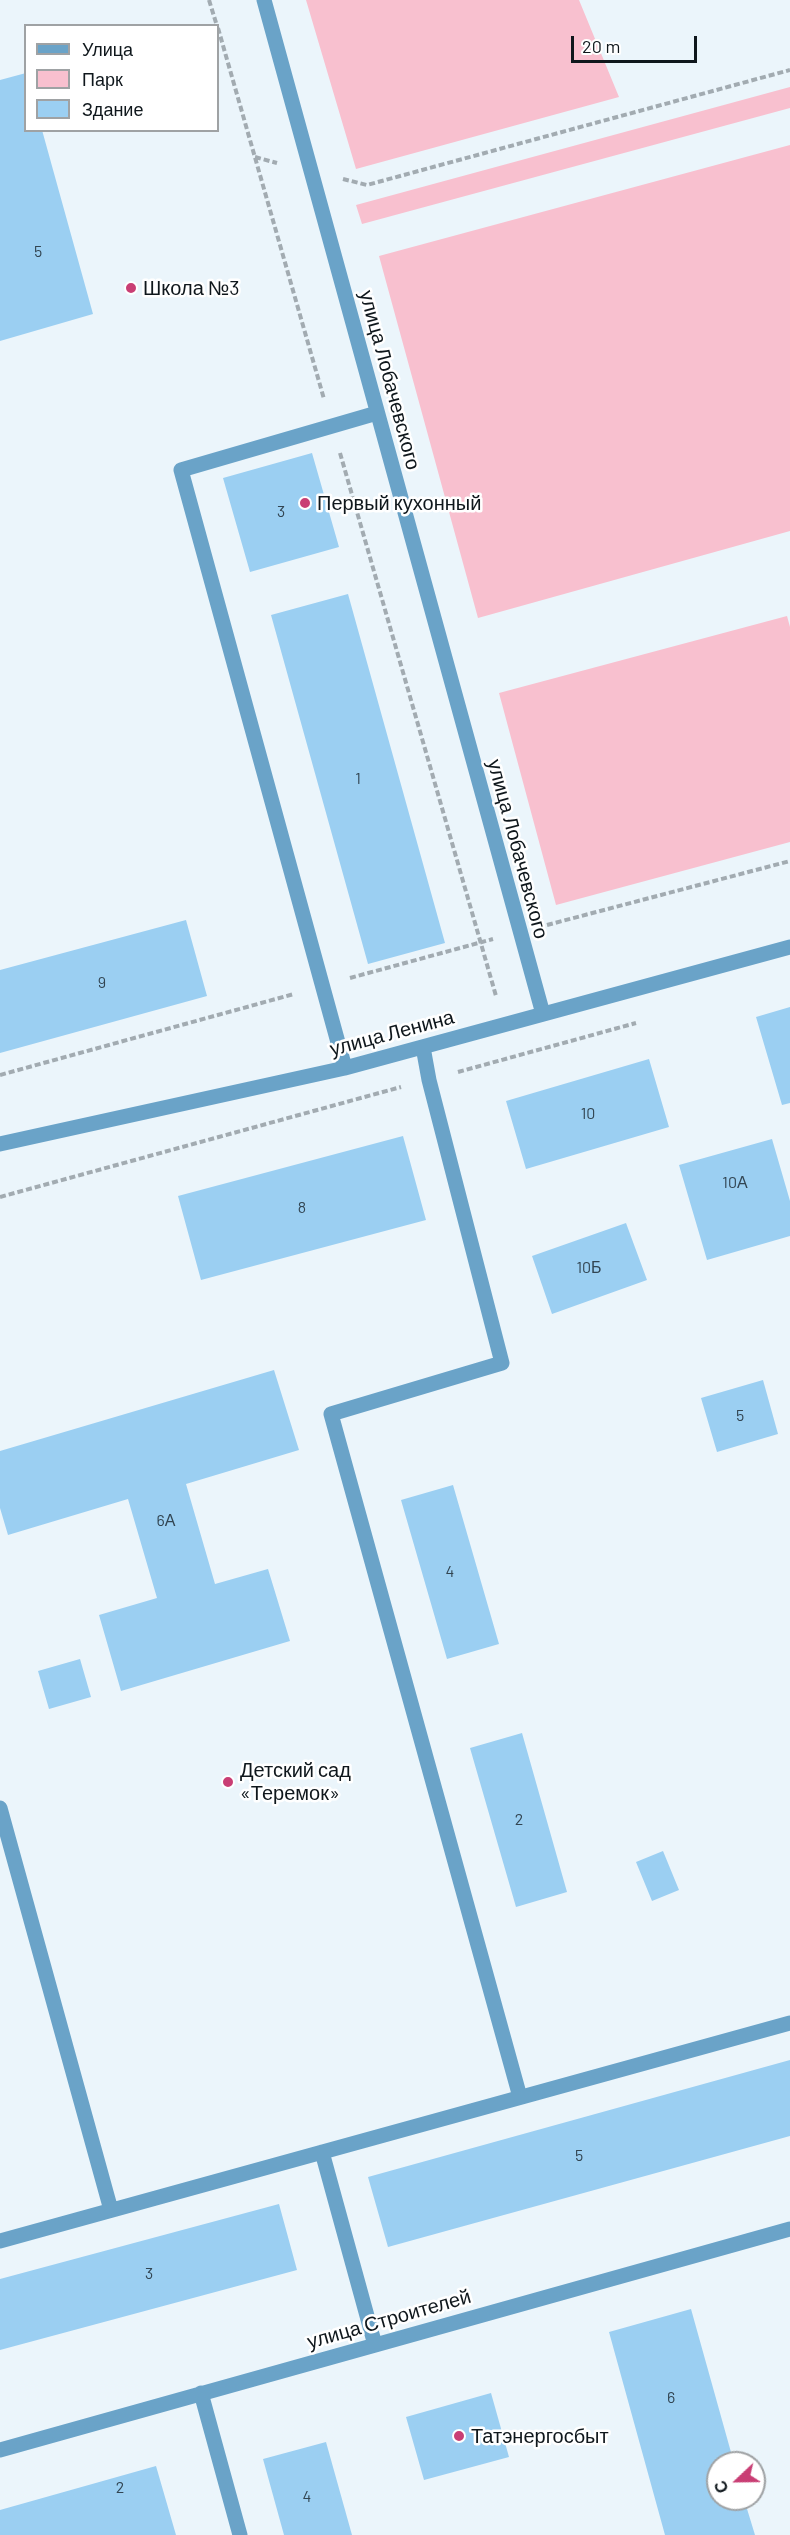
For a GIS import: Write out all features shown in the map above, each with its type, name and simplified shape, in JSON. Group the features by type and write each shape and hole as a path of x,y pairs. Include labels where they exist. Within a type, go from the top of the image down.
{"street":[{"name":"улица Лобачевского","path":"264,0 543,1014"},
{"path":"345,1068 181,470 377,413"},
{"name":"улица Ленина","path":"0,1144 345,1068 790,946"},
{"path":"423,1047 429,1080 502,1363 331,1414 520,2097"},
{"path":"0,1808 111,2210"},
{"path":"0,2241 790,2023"},
{"path":"322,2152 375,2345"},
{"name":"улица Строителей","path":"0,2450 790,2229"},
{"path":"201,2393 240,2535"}],"path":[{"path":"210,0 216,24"},
{"path":"219,34 513,1057"},
{"path":"366,185 790,70"},
{"path":"0,1075 480,942 790,861"},
{"path":"0,1197 640,1022"}],"green space":[{"path":"306,0 579,0 619,97 356,169"},
{"path":"790,87 790,108 362,224 356,205"},
{"path":"790,145 790,531 478,618 379,256"},
{"path":"787,616 790,627 790,842 556,905 499,693"}],"building":[{"path":"24,74 24,132 43,132 93,314 0,341 0,80"},
{"path":"312,453 339,547 250,572 223,478"},
{"path":"348,594 445,943 368,964 271,615"},
{"path":"186,920 207,996 0,1053 0,970"},
{"path":"790,1007 790,1103 782,1105 756,1017"},
{"path":"649,1059 669,1127 526,1169 506,1101"},
{"path":"403,1136 426,1220 201,1280 178,1196"},
{"path":"772,1139 790,1201 790,1236 707,1260 679,1165"},
{"path":"626,1223 647,1280 552,1314 532,1256"},
{"path":"274,1370 299,1450 186,1484 215,1584 268,1569 290,1641 121,1691 99,1615 157,1598 128,1499 8,1535 0,1508 0,1451"},
{"path":"763,1380 778,1434 717,1452 701,1398"},
{"path":"453,1485 499,1644 447,1659 401,1500"},
{"path":"80,1659 91,1697 49,1709 38,1671"},
{"path":"522,1733 567,1892 516,1907 470,1748"},
{"path":"663,1851 679,1890 652,1901 636,1862"},
{"path":"790,2060 790,2136 388,2247 368,2177"},
{"path":"279,2204 297,2270 0,2350 0,2279"},
{"path":"691,2309 731,2451 706,2451 706,2511 748,2511 755,2535 665,2535 609,2332"},
{"path":"491,2393 509,2457 424,2480 406,2417"},
{"path":"326,2442 352,2535 284,2535 263,2459"},
{"path":"156,2466 176,2535 0,2535 0,2510"}],"place":[{"name":"Школа №3","path":"131,288"},
{"name":"Первый кухонный","path":"305,503"},
{"name":"Детский сад «Теремок»","path":"228,1782"},
{"name":"Татэнергосбыт","path":"459,2436"}]}
